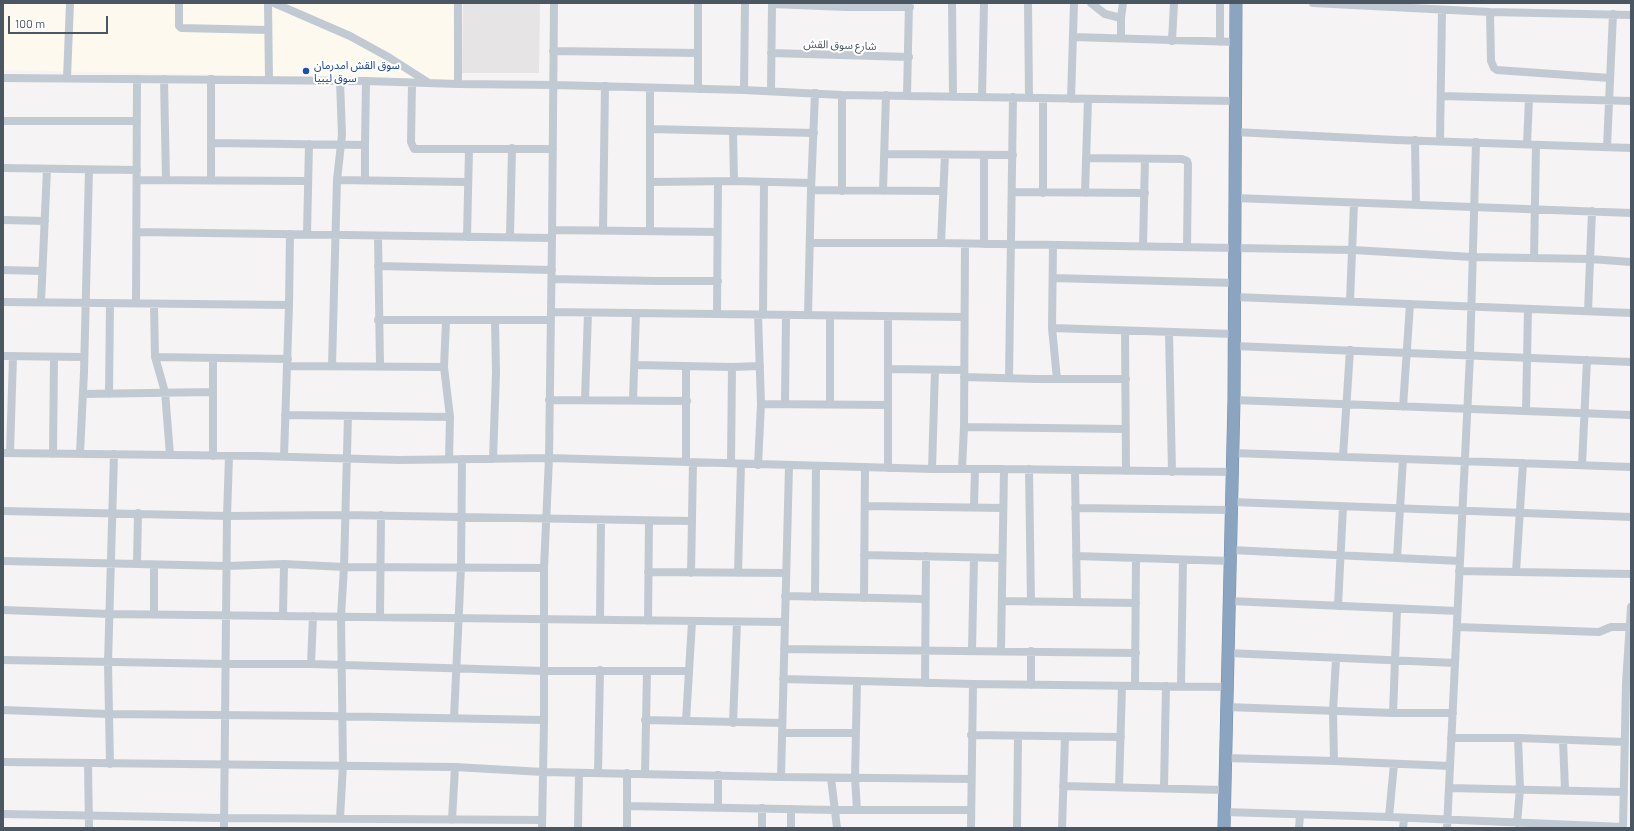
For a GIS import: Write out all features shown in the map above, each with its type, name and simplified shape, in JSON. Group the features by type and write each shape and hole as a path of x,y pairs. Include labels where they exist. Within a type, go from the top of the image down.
{"highway":[{"path":"1224,828 1234,400 1236,3"}],"street":[{"path":"67,78 70,3"},
{"path":"179,3 179,26 181,28 268,30"},
{"path":"268,3 269,80"},
{"path":"274,3 350,36 390,58 430,83"},
{"path":"458,3 458,84"},
{"path":"3,814 452,820 488,824 542,824 544,568 549,458 552,275 554,3"},
{"path":"698,3 698,89"},
{"path":"744,90 746,3"},
{"path":"771,91 772,3 909,5 907,95"},
{"path":"952,3 953,96"},
{"path":"982,96 984,3"},
{"path":"1028,3 1029,97"},
{"path":"1071,99 1074,3"},
{"path":"1091,3 1105,14 1121,18"},
{"path":"1121,38 1123,3"},
{"path":"1172,41 1174,3"},
{"path":"1220,3 1220,42"},
{"path":"1313,3 1442,10 1462,7 1490,12 1631,15"},
{"path":"1440,141 1442,10"},
{"path":"1490,12 1491,61 1494,68 1497,70 1610,78"},
{"path":"1607,147 1613,14"},
{"path":"1073,36 1172,41 1236,42"},
{"path":"554,51 698,53"},
{"name":"شارع سوق القش","path":"771,53 908,57"},
{"path":"3,78 366,81 744,90 842,95 1235,101"},
{"path":"136,303 138,232 137,79"},
{"path":"164,79 166,180"},
{"path":"210,79 210,180"},
{"path":"332,366 337,180 341,144 340,81"},
{"path":"366,81 366,180"},
{"path":"412,83 411,142 413,148 553,149"},
{"path":"603,230 605,86"},
{"path":"650,88 650,230"},
{"path":"808,315 815,94"},
{"path":"842,95 842,191"},
{"path":"883,191 886,95"},
{"path":"1441,96 1631,101"},
{"path":"1009,378 1014,97"},
{"path":"1043,98 1043,193"},
{"path":"1085,193 1088,99"},
{"path":"1527,144 1529,99"},
{"path":"3,121 137,121"},
{"path":"650,130 814,133"},
{"path":"733,132 734,182"},
{"path":"1235,132 1631,148"},
{"path":"1415,140 1416,205"},
{"path":"1447,824 1470,355 1470,307 1476,142"},
{"path":"210,143 365,145"},
{"path":"307,234 309,144"},
{"path":"1534,258 1536,144"},
{"path":"510,237 512,148"},
{"path":"467,237 469,149"},
{"path":"884,154 1013,155"},
{"path":"941,243 945,155"},
{"path":"984,155 984,244"},
{"path":"1086,158 1182,159 1187,161 1187,246"},
{"path":"1143,246 1145,159"},
{"path":"3,168 137,170"},
{"path":"41,302 47,169"},
{"path":"80,454 83,394 88,170"},
{"path":"137,180 308,181"},
{"path":"337,180 468,182"},
{"path":"650,182 764,183 842,191 943,191"},
{"path":"717,314 718,182"},
{"path":"758,465 761,404 760,366 764,183"},
{"path":"1013,192 1144,193"},
{"path":"1235,198 1631,213"},
{"path":"1350,301 1354,203"},
{"path":"1588,311 1592,211"},
{"path":"3,220 45,221"},
{"path":"138,232 467,237 510,237 603,230 717,232"},
{"path":"284,456 288,363 290,234"},
{"path":"378,236 378,320 380,365"},
{"path":"810,243 1187,246 1353,250 1472,257 1590,259 1631,262"},
{"path":"962,469 964,427 965,244"},
{"path":"1054,245 1052,328 1057,379"},
{"path":"378,266 657,281 718,281"},
{"path":"3,270 42,271"},
{"path":"1053,278 1235,284"},
{"path":"1235,297 1631,313"},
{"path":"3,302 289,305"},
{"path":"109,394 110,303"},
{"path":"154,304 155,357 164,392 170,456"},
{"path":"1403,407 1408,352 1410,304"},
{"path":"1526,411 1528,309"},
{"path":"378,320 495,321 588,313 964,317"},
{"path":"585,400 588,313"},
{"path":"634,400 636,313"},
{"path":"785,404 786,315"},
{"path":"830,316 830,404"},
{"path":"888,317 888,468"},
{"path":"446,321 444,367 450,417 449,459"},
{"path":"493,459 496,373 495,321"},
{"path":"1052,328 1169,333 1350,350 1631,362"},
{"path":"1125,331 1126,471"},
{"path":"1169,333 1172,472"},
{"path":"1343,456 1350,350"},
{"path":"3,356 83,357"},
{"path":"13,356 7,392 6,453 170,456 284,456 346,459 549,458 932,469 1004,468 1232,472"},
{"path":"53,454 54,357"},
{"path":"155,357 213,358 332,366 380,365 444,367"},
{"path":"213,358 213,456"},
{"path":"1582,465 1587,360"},
{"path":"635,365 732,367 760,366"},
{"path":"686,366 691,521 691,573"},
{"path":"732,367 732,463"},
{"path":"889,369 935,370 1009,378 1126,379"},
{"path":"932,469 935,370"},
{"path":"83,394 213,392"},
{"path":"549,400 687,401"},
{"path":"1234,400 1631,415"},
{"path":"761,404 888,405"},
{"path":"285,415 450,417"},
{"path":"340,818 342,716 340,616 344,567 344,515 348,416"},
{"path":"964,427 1125,429"},
{"path":"1233,453 1631,467"},
{"path":"110,764 108,663 114,454"},
{"path":"224,828 226,566 229,456"},
{"path":"454,718 458,668 462,459"},
{"path":"1397,558 1403,459"},
{"path":"1516,572 1521,514 1522,463"},
{"path":"738,573 741,464"},
{"path":"781,777 788,466"},
{"path":"815,597 816,466"},
{"path":"864,598 865,467"},
{"path":"1001,650 1004,468"},
{"path":"974,507 975,469"},
{"path":"1029,469 1031,602"},
{"path":"1076,470 1077,602"},
{"path":"865,506 1003,508"},
{"path":"1076,508 1232,506 1343,507 1631,517"},
{"path":"1338,606 1343,507"},
{"path":"3,511 113,512 227,516 381,515 691,521"},
{"path":"137,564 138,513"},
{"path":"380,616 381,515"},
{"path":"600,619 601,520"},
{"path":"648,621 649,521"},
{"path":"864,555 1002,558"},
{"path":"1076,556 1183,560 1230,555 1341,556 1460,561"},
{"path":"925,683 926,556"},
{"path":"972,650 974,558"},
{"path":"1135,686 1136,559"},
{"path":"1181,686 1183,560"},
{"path":"3,561 226,566 284,564 344,567 544,568"},
{"path":"283,615 284,564"},
{"path":"154,565 154,614"},
{"path":"1459,571 1631,574"},
{"path":"648,572 786,573"},
{"path":"785,596 926,599"},
{"path":"1002,601 1136,603"},
{"path":"1229,601 1397,609 1457,610"},
{"path":"1224,812 1389,817 1447,824 1517,823 1623,828 1627,811 1624,792 1628,762 1625,742 1629,713 1631,607"},
{"path":"1393,713 1397,609"},
{"path":"3,610 110,614 380,616 544,620 600,619 692,622 784,622"},
{"path":"311,664 312,616"},
{"path":"686,721 692,622"},
{"path":"733,723 736,622"},
{"path":"1457,627 1533,628 1599,632 1611,627 1630,631"},
{"path":"784,649 1001,650 1136,653"},
{"path":"1030,651 1031,685"},
{"path":"1228,653 1336,659 1455,662"},
{"path":"1334,761 1336,659"},
{"path":"3,660 108,663 311,664 544,671 689,671"},
{"path":"598,773 600,670"},
{"path":"644,773 647,671"},
{"path":"783,679 1031,685 1227,686"},
{"path":"857,810 855,778 858,682"},
{"path":"971,828 973,684"},
{"path":"1119,788 1122,686"},
{"path":"1164,788 1166,686"},
{"path":"1226,707 1393,713 1453,713"},
{"path":"3,710 108,714 342,716 544,720"},
{"path":"645,720 782,723"},
{"path":"782,733 856,734"},
{"path":"972,735 1121,737"},
{"path":"1017,828 1018,736"},
{"path":"1062,828 1065,737"},
{"path":"1451,738 1518,738 1625,742"},
{"path":"1517,823 1520,789 1518,738"},
{"path":"1563,740 1565,790"},
{"path":"1225,758 1450,766"},
{"path":"3,762 342,765 455,767 579,773 971,779"},
{"path":"88,763 89,828"},
{"path":"1389,817 1394,764"},
{"path":"452,820 455,767"},
{"path":"578,828 579,773"},
{"path":"626,828 627,773"},
{"path":"718,775 718,807"},
{"path":"831,778 837,828"},
{"path":"1063,786 1224,790"},
{"path":"1449,788 1624,792"},
{"path":"627,806 762,808 791,810 971,810"},
{"path":"762,808 762,828"},
{"path":"791,810 791,828"},
{"path":"1299,828 1300,815"},
{"path":"1404,818 1404,828"},
{"path":"383,819 383,828"}],"shaded area":[{"path":"3,3 453,3 455,80 3,70"},
{"path":"463,3 540,3 539,73 462,73"}],"place":[{"name":"سوق القش امدرمان سوق ليبيا","path":"306,71"}]}
